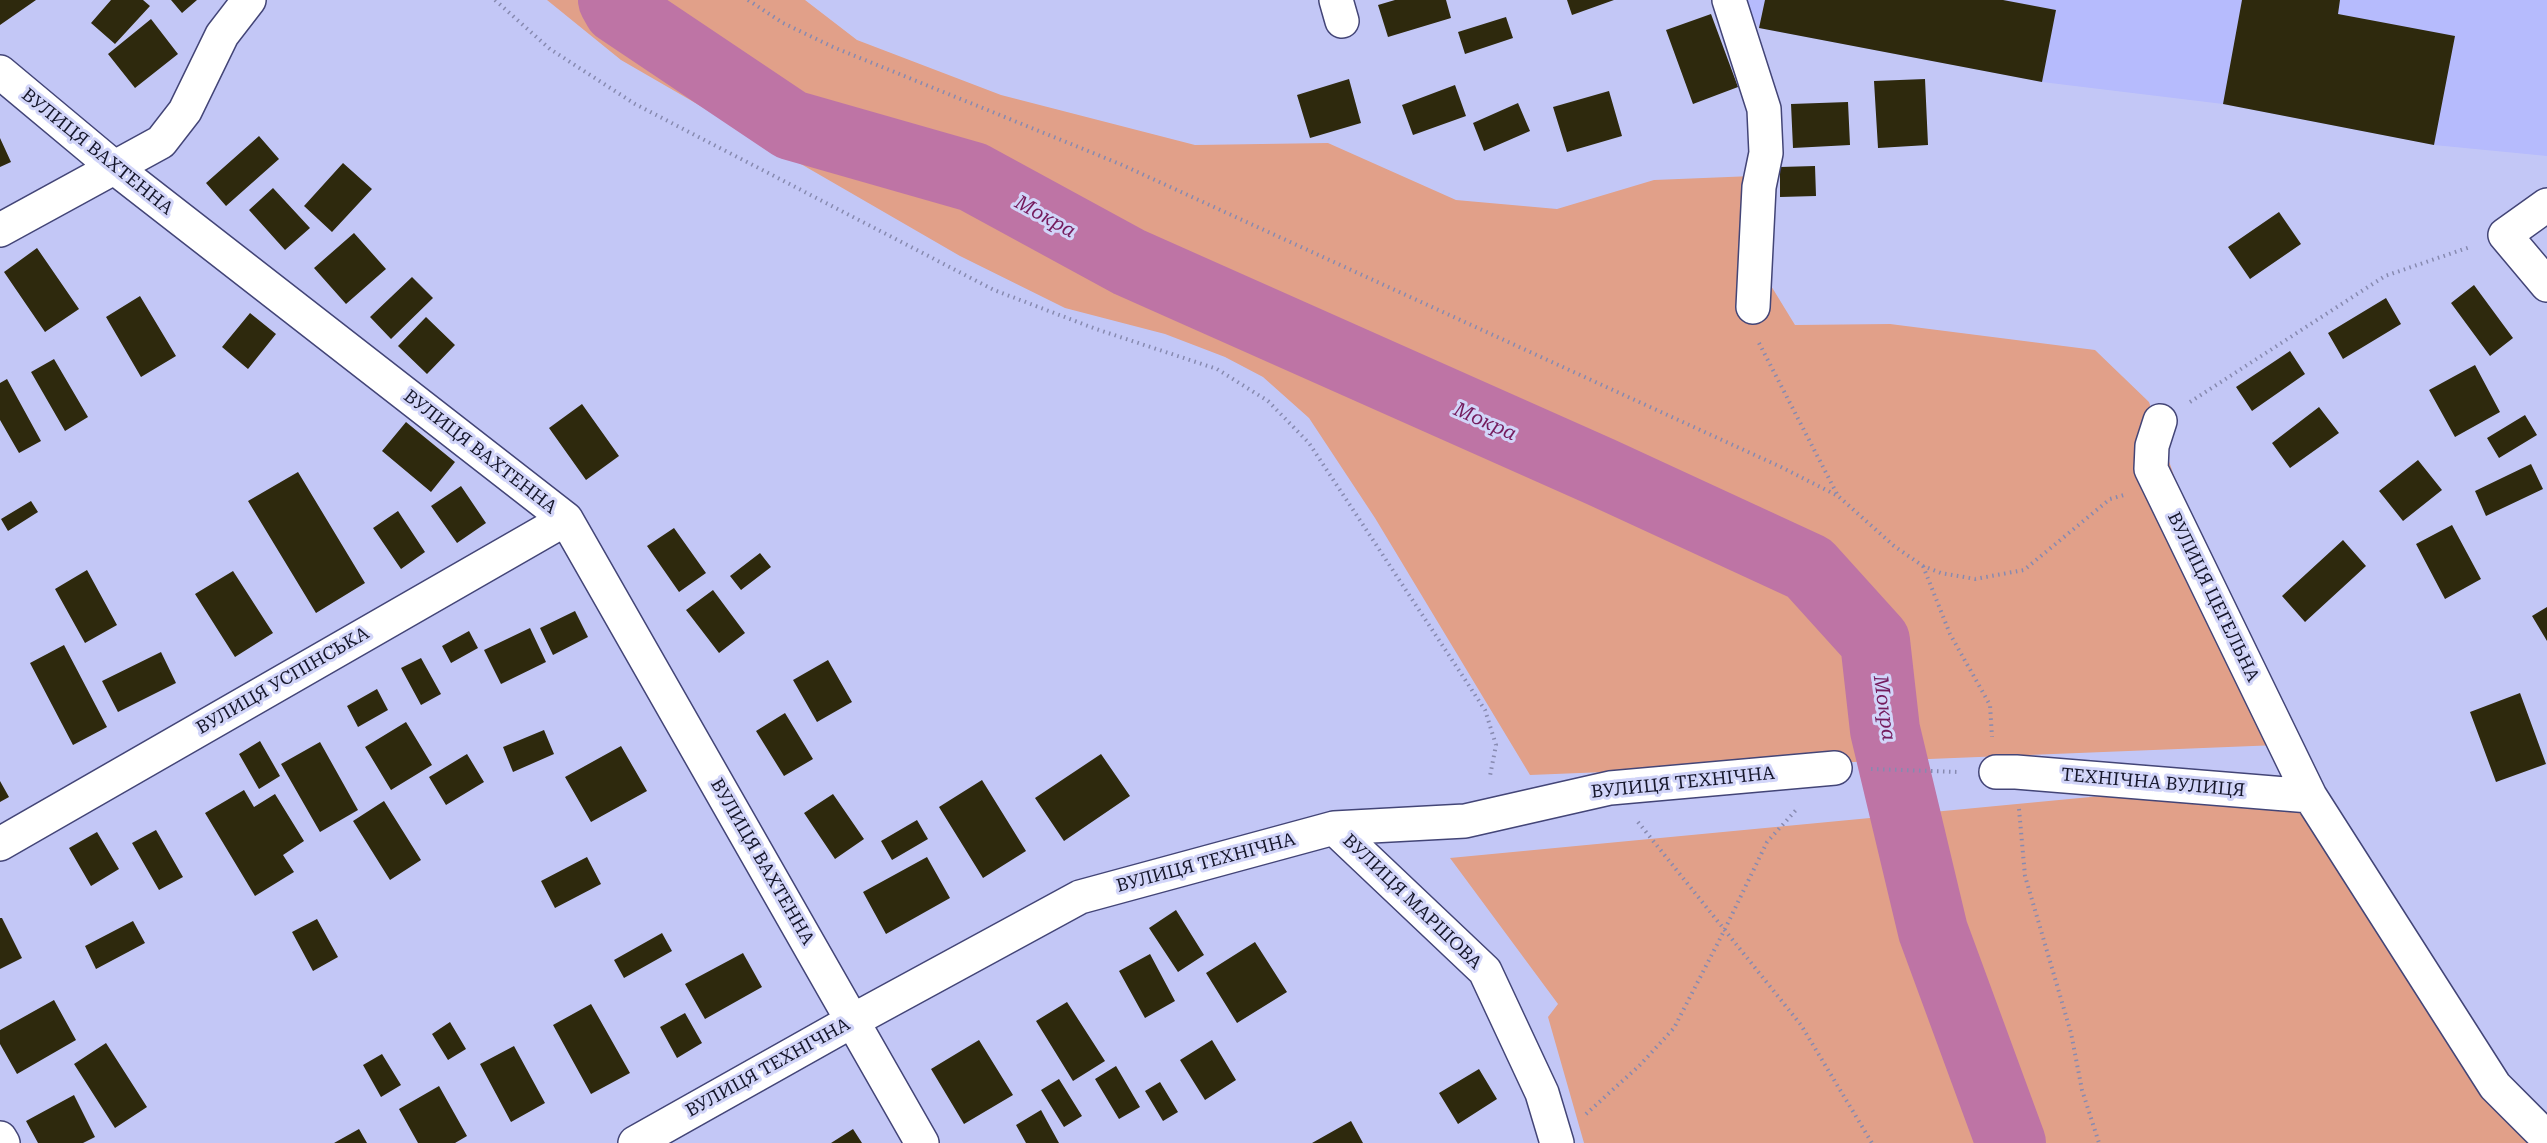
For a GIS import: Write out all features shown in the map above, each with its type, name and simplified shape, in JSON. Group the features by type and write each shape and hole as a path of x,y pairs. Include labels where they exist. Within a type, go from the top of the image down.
{"street":[{"path":"0,230 161,142 185,111 222,35 249,0"},
{"path":"1729,0 1764,108 1766,153 1760,187 1752,307"},
{"name":"ВУЛИЦЯ ВАХТЕННА","path":"0,72 115,168 566,519 922,1143"},
{"path":"2547,205 2505,235 2547,285"},
{"name":"ВУЛИЦЯ ЦЕГЕЛЬНА","path":"2160,422 2152,446 2151,469 2310,796 2495,1086 2547,1138"},
{"name":"ВУЛИЦЯ УСПІНСЬКА","path":"0,844 566,519"},
{"name":"ВУЛИЦЯ ТЕХНІЧНА","path":"635,1143 1080,897 1334,828 1465,821 1610,788 1835,768"},
{"name":"ТЕХНІЧНА ВУЛИЦЯ","path":"1992,772 2310,796"},
{"name":"ВУЛИЦЯ МАРШОВА","path":"1334,828 1485,971 1542,1093 1556,1142"},
{"path":"0,1138 3,1143"}],"path":[{"path":"495,0 550,49 645,110 994,290 1096,329 1217,369 1268,401 1309,443 1485,710 1496,745 1488,786 1465,821"},
{"path":"748,0 783,23 833,47 1120,164 1770,462 1838,496 1894,546 1923,566 1941,573 1975,579 2024,570 2110,499 2139,491 2166,499"},
{"path":"2160,422 2385,276 2505,235"},
{"path":"1752,307 1759,342 1838,496"},
{"path":"1923,566 1950,634 1990,705 1992,772 2071,1033 2082,1090 2099,1143"},
{"path":"1556,1142 1640,1065 1674,1028 1767,842 1835,768"},
{"path":"1870,769 1992,772"},
{"path":"1610,788 1801,1025 1872,1143"}],"shaded area":[{"path":"547,0 805,0 857,40 1001,95 1195,145 1328,143 1456,200 1557,209 1654,180 1753,176 1765,276 1795,325 1890,324 2095,350 2149,402 2245,686 2278,745 1530,775 1375,518 1309,418 1263,377 1225,357 1165,334 1065,308 960,256 621,60"},
{"path":"1743,0 2547,0 2547,156 2434,145 2223,104 2042,82 1759,28"},
{"path":"2290,778 2529,1143 1584,1143 1548,1017 1558,1004 1450,858"}],"building":[{"path":"0,0 36,0 0,25"},
{"path":"111,0 143,0 150,6 115,44 91,23"},
{"path":"171,0 197,0 182,13"},
{"path":"1395,0 1446,0 1451,18 1388,37 1378,5"},
{"path":"1567,0 1614,0 1572,15"},
{"path":"1765,0 2003,0 2056,10 2042,82 1759,28"},
{"path":"2242,0 2340,0 2338,14 2455,36 2434,145 2223,104"},
{"path":"1711,14 1738,87 1693,104 1666,30"},
{"path":"1506,17 1513,38 1465,54 1458,32"},
{"path":"151,19 178,54 135,88 108,54"},
{"path":"1349,79 1361,123 1310,138 1297,95"},
{"path":"1925,79 1928,145 1878,148 1874,81"},
{"path":"1455,85 1466,116 1413,135 1402,105"},
{"path":"1609,91 1622,136 1567,152 1553,107"},
{"path":"1848,102 1850,145 1793,148 1791,104"},
{"path":"1518,103 1530,131 1484,151 1473,123"},
{"path":"259,136 279,159 226,206 206,183"},
{"path":"0,138 11,162 0,167"},
{"path":"343,163 372,189 332,232 304,206"},
{"path":"1815,166 1816,196 1780,197 1780,167"},
{"path":"273,188 310,228 285,250 249,210"},
{"path":"2279,212 2301,244 2250,279 2228,247"},
{"path":"354,233 386,269 346,304 314,268"},
{"path":"37,248 79,309 45,332 4,272"},
{"path":"412,277 433,298 391,339 370,317"},
{"path":"2474,285 2513,338 2490,356 2451,303"},
{"path":"140,296 176,356 141,377 106,317"},
{"path":"2386,298 2401,324 2343,359 2328,333"},
{"path":"250,313 276,334 248,369 222,347"},
{"path":"426,317 455,345 427,374 398,346"},
{"path":"2290,351 2305,374 2252,411 2236,387"},
{"path":"54,359 88,417 65,431 31,372"},
{"path":"2475,365 2500,412 2455,437 2429,390"},
{"path":"7,379 41,441 19,453 0,420 0,383"},
{"path":"582,404 619,456 586,480 549,428"},
{"path":"2319,407 2339,433 2290,468 2272,443"},
{"path":"2525,415 2537,435 2499,458 2487,438"},
{"path":"406,422 455,462 431,492 382,451"},
{"path":"2418,460 2442,490 2403,521 2379,491"},
{"path":"2531,464 2543,489 2486,516 2475,491"},
{"path":"298,472 365,583 316,613 248,501"},
{"path":"461,486 486,523 457,543 431,506"},
{"path":"31,501 38,512 8,531 1,519"},
{"path":"398,511 425,552 401,569 373,528"},
{"path":"2452,525 2481,579 2445,599 2416,544"},
{"path":"674,528 706,573 679,592 647,546"},
{"path":"2343,540 2366,566 2305,622 2282,596"},
{"path":"760,553 771,567 741,590 730,576"},
{"path":"87,570 117,625 85,643 55,589"},
{"path":"233,571 273,633 235,657 195,594"},
{"path":"713,590 745,633 719,653 686,610"},
{"path":"2547,607 2547,641 2532,616"},
{"path":"575,611 588,637 553,655 540,628"},
{"path":"530,628 546,662 501,684 484,650"},
{"path":"469,631 478,648 451,663 442,646"},
{"path":"64,645 107,727 73,745 30,663"},
{"path":"161,652 176,683 118,712 102,681"},
{"path":"421,658 441,694 421,705 401,668"},
{"path":"828,660 852,702 817,722 793,680"},
{"path":"377,689 388,710 358,727 347,706"},
{"path":"2520,693 2546,764 2496,782 2470,712"},
{"path":"785,713 813,759 784,776 756,731"},
{"path":"406,722 432,765 391,790 365,747"},
{"path":"544,730 554,754 513,772 503,747"},
{"path":"260,741 280,776 259,789 239,754"},
{"path":"320,742 358,810 320,832 281,764"},
{"path":"621,746 647,791 591,822 565,777"},
{"path":"467,754 484,782 446,805 429,777"},
{"path":"1101,754 1130,796 1064,841 1035,798"},
{"path":"982,780 1026,851 983,878 939,807"},
{"path":"0,781 9,797 0,802"},
{"path":"244,790 254,807 275,794 304,841 283,855 294,872 255,896 205,813"},
{"path":"833,794 864,839 835,859 804,813"},
{"path":"384,801 421,860 390,880 353,821"},
{"path":"917,820 928,839 892,860 881,841"},
{"path":"156,830 183,877 159,890 132,843"},
{"path":"97,832 119,869 91,886 69,848"},
{"path":"587,857 601,884 555,908 541,881"},
{"path":"927,857 950,898 886,934 863,892"},
{"path":"1176,910 1204,955 1178,972 1149,928"},
{"path":"0,918 22,958 0,969"},
{"path":"317,919 338,957 313,971 292,932"},
{"path":"133,921 145,943 96,969 85,946"},
{"path":"662,933 672,951 624,978 614,960"},
{"path":"1255,942 1287,992 1237,1023 1206,973"},
{"path":"743,953 762,987 705,1019 685,984"},
{"path":"1150,954 1175,1001 1145,1018 1119,971"},
{"path":"54,1000 76,1040 17,1074 0,1044 0,1030"},
{"path":"1067,1002 1105,1061 1073,1081 1036,1021"},
{"path":"591,1004 630,1073 591,1094 553,1025"},
{"path":"685,1013 702,1043 677,1058 660,1027"},
{"path":"450,1022 466,1049 448,1060 432,1034"},
{"path":"979,1040 1013,1095 964,1124 931,1069"},
{"path":"1212,1040 1236,1080 1205,1100 1180,1060"},
{"path":"106,1043 147,1107 115,1128 74,1064"},
{"path":"514,1046 545,1103 511,1122 480,1064"},
{"path":"382,1054 401,1085 381,1097 363,1065"},
{"path":"1116,1066 1140,1107 1119,1119 1095,1079"},
{"path":"1479,1069 1497,1099 1458,1124 1439,1093"},
{"path":"1059,1079 1082,1116 1064,1127 1041,1090"},
{"path":"1160,1082 1178,1112 1163,1121 1145,1091"},
{"path":"439,1086 467,1136 455,1143 418,1143 399,1109"},
{"path":"74,1095 95,1137 83,1143 38,1143 26,1121"},
{"path":"1041,1110 1059,1143 1026,1143 1016,1125"},
{"path":"1351,1121 1363,1143 1312,1143"},
{"path":"359,1129 367,1143 334,1143"},
{"path":"853,1129 862,1143 831,1143"}],"waterway":[{"name":"Мокра","path":"613,0 618,9 791,125 973,177 1129,262 1601,472 1809,568 1875,641 1885,730 1933,931 2011,1143"}]}
